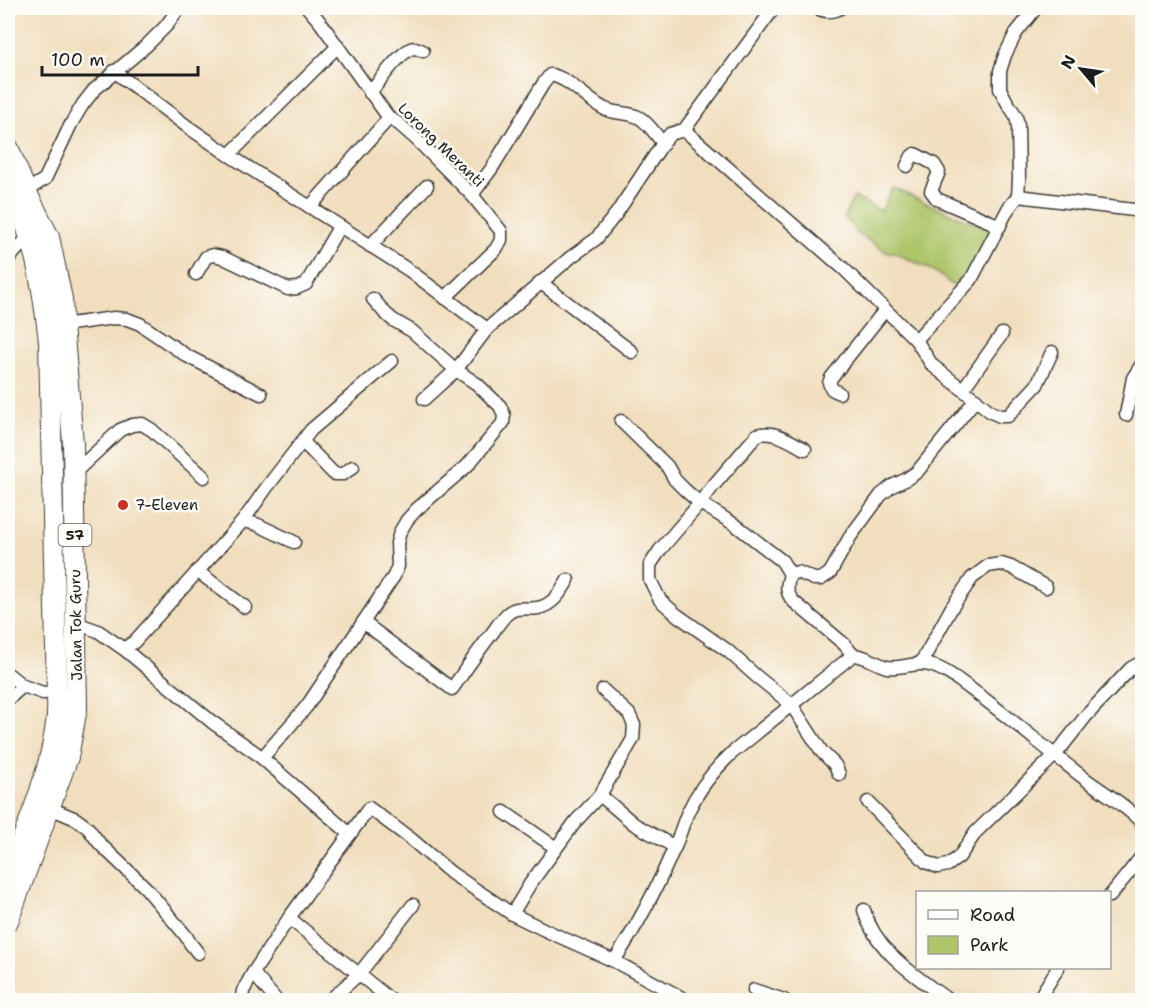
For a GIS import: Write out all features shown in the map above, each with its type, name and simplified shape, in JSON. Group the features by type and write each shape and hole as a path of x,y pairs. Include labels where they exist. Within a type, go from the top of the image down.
{"main road":[{"name":"Jalan Tok Guru","path":"8,147 26,192 49,237 62,299 74,443 77,708 68,757 8,921"},
{"name":"Jalan Tok Guru","path":"8,183 30,236 44,296 49,342 57,692 57,723 50,759 38,800 8,876"},
{"path":"53,514 74,512"}],"street":[{"path":"26,192 45,179 71,124 94,90 147,45 166,26 179,8"},
{"name":"Lorong Meranti","path":"308,8 389,118 416,139 472,195 501,231 501,240 496,249 445,298"},
{"path":"424,399 456,370 486,329 540,282 596,239 616,214 663,143 670,134 684,129 774,8"},
{"path":"817,8 823,11 840,8"},
{"path":"916,340 971,280 1008,209 1018,196 1017,116 1006,102 1000,89 1000,71 1016,33 1036,8"},
{"path":"229,155 337,47"},
{"path":"370,93 399,57 410,49 416,48 423,51"},
{"path":"114,71 229,155 410,271 486,329"},
{"path":"472,195 492,168 550,75 559,77 603,109 637,116 663,143"},
{"path":"310,207 389,118"},
{"path":"684,129 843,268 916,340 932,365 991,412 1000,417 1008,416 1037,385 1052,352"},
{"path":"907,166 915,154 934,164 939,172 931,191 937,199 1000,226"},
{"path":"370,246 427,186"},
{"path":"1018,196 1143,212"},
{"path":"196,274 206,256 222,256 288,289 297,288 306,284 339,227"},
{"path":"8,260 30,236"},
{"path":"540,282 632,352"},
{"path":"262,758 307,706 394,576 398,566 397,543 407,520 467,466 502,423 504,415 500,405 477,384 456,370 412,331 393,320 373,299"},
{"path":"839,393 832,389 829,383 831,378 885,310"},
{"path":"63,325 114,318 127,319 140,324 187,356 261,394"},
{"path":"963,389 1002,334"},
{"path":"124,649 134,642 243,521 311,430 392,361"},
{"path":"1126,415 1133,378 1143,364"},
{"path":"790,574 798,572 814,579 821,579 830,573 850,537 881,495 917,472 976,399"},
{"path":"621,421 667,466 675,480 700,503 737,526 782,561 790,574"},
{"path":"74,473 120,430 142,424 152,430 204,477"},
{"path":"805,450 777,435 765,432 757,435 674,533 650,565 650,580 660,600 677,615 728,651 791,704 839,774"},
{"path":"303,442 334,474 343,474 353,467"},
{"path":"243,521 256,524 294,542"},
{"path":"921,663 952,607 972,578 988,566 1001,564 1011,567 1046,587"},
{"path":"197,572 245,607"},
{"path":"790,574 786,586 788,595 844,644 853,655"},
{"path":"363,622 452,689 507,614 516,608 545,606 553,601 568,580"},
{"path":"76,623 98,631 124,649 212,722 262,758 350,834"},
{"path":"614,961 635,929 675,847 698,793 718,766 853,655 860,655 889,667 921,663 933,666 958,680 1084,778 1135,814 1143,823"},
{"path":"868,802 926,862 938,867 948,865 959,857 976,832 1056,754 1131,668 1143,662"},
{"path":"8,674 23,686 43,693 57,692"},
{"path":"8,699 23,686"},
{"path":"512,914 556,848 576,821 600,795 633,739 634,725 629,714 603,690"},
{"path":"600,795 634,824 675,847"},
{"path":"51,808 76,819 88,828 100,844 146,888 198,953"},
{"path":"245,1000 242,996 243,991 289,918 369,808 451,873 512,914 614,961 686,1000"},
{"path":"504,812 556,848"},
{"path":"1111,895 1143,856"},
{"path":"330,1000 359,974 413,905"},
{"path":"864,910 867,923 879,941 907,969 948,1000"},
{"path":"289,918 392,1000"},
{"path":"1038,1000 1055,969"},
{"path":"254,973 276,1000"},
{"path":"754,990 784,1000"}],"green space":[{"path":"893,188 989,229 991,234 960,291 934,271 893,252 888,253 857,233 844,217 854,197 881,211"}],"place":[{"name":"7-Eleven","path":"123,505"}]}
